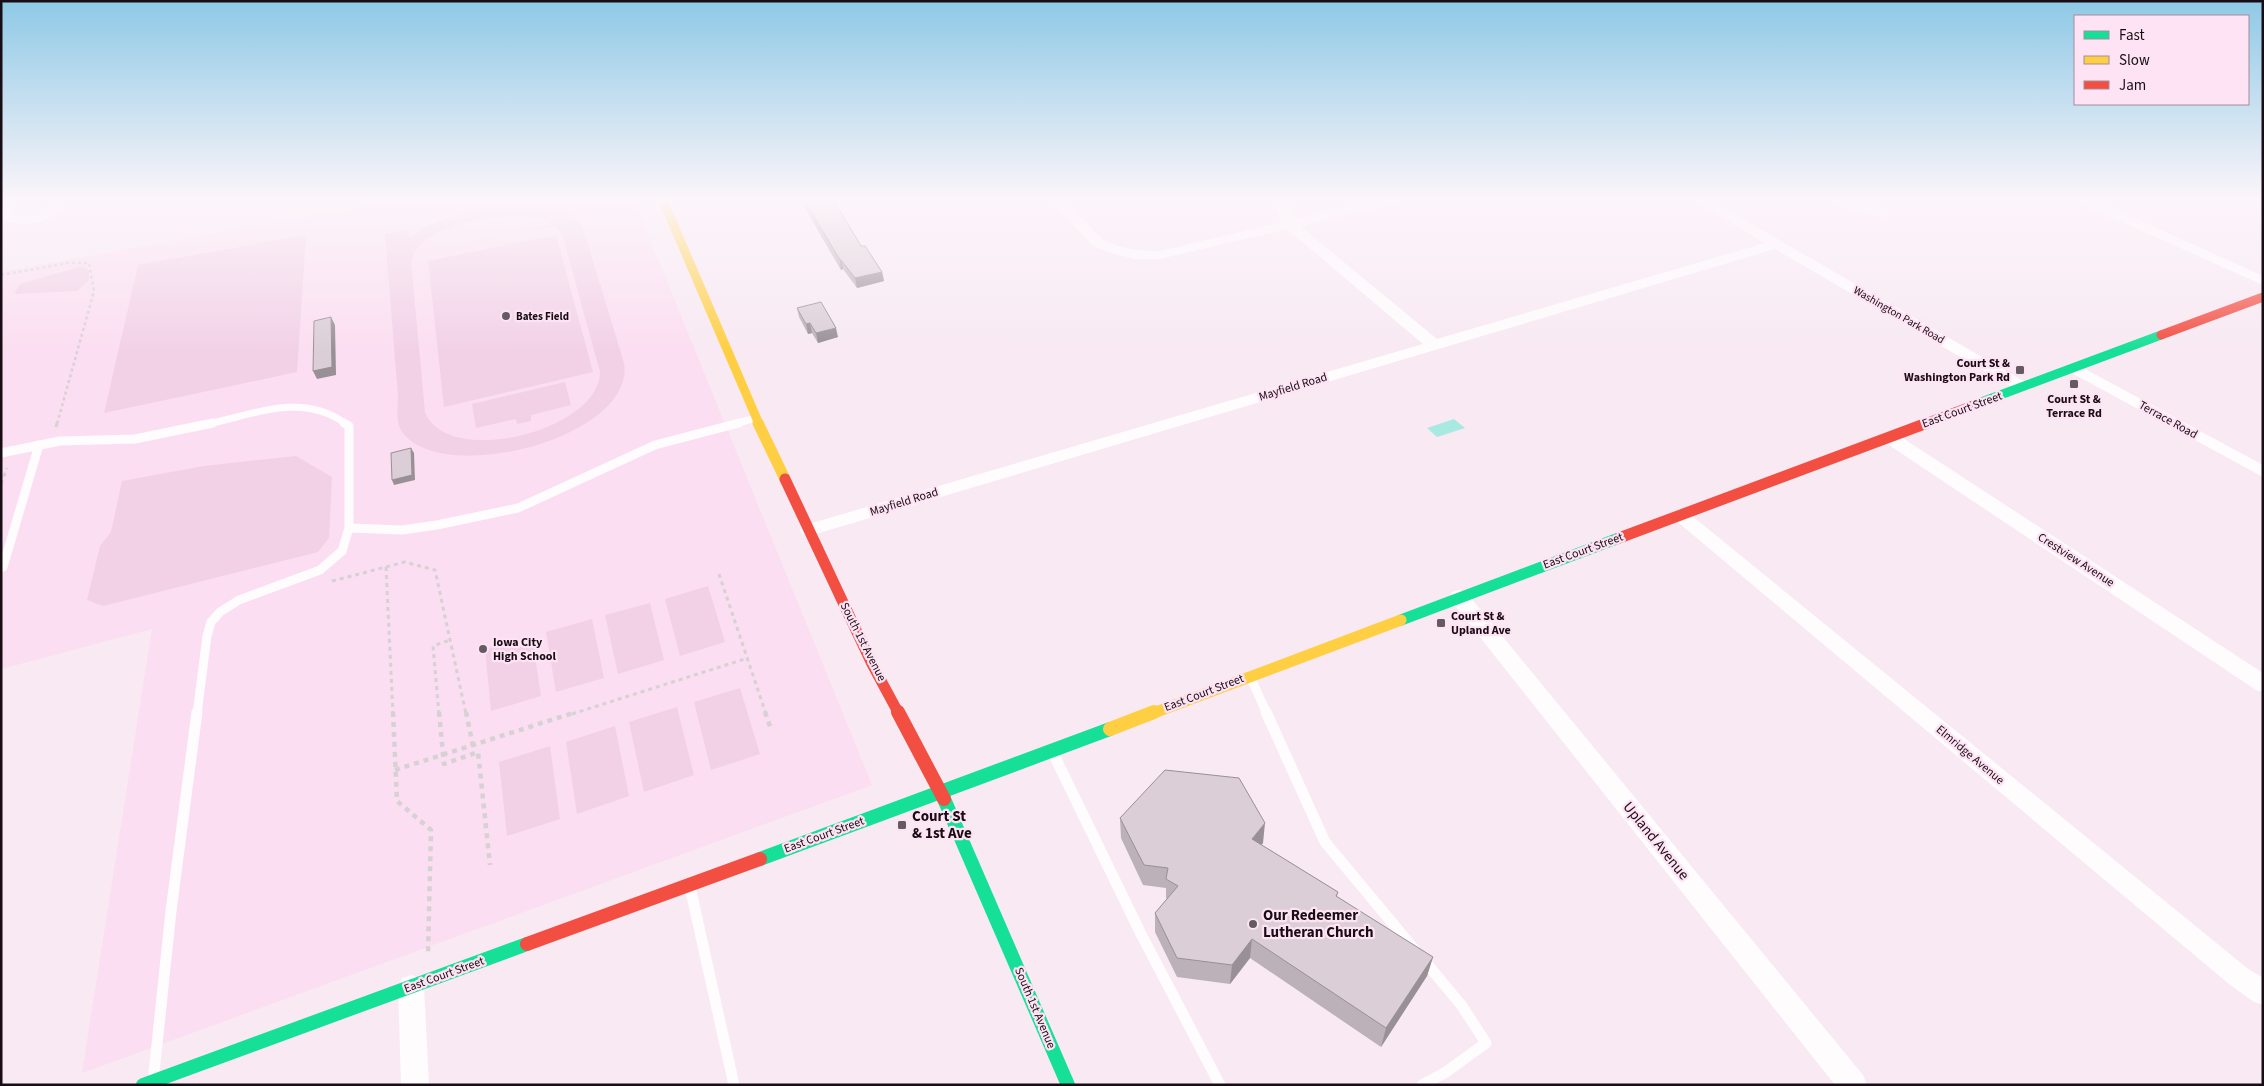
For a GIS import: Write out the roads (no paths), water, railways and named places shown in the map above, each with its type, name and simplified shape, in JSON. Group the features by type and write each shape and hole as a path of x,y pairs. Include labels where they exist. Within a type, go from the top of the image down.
{"street":[{"name":"South 1st Avenue","path":"684,249 756,418 808,530 872,664 941,792 1068,1085"},
{"path":"1112,249 1132,255 1160,255 1187,249"},
{"path":"1319,249 1434,345"},
{"name":"Mayfield Road","path":"808,530 1761,249"},
{"name":"Washington Park Road","path":"1785,249 2023,387"},
{"path":"2192,249 2263,281"},
{"name":"East Court Street","path":"148,1083 941,792 2263,297"},
{"name":"Terrace Road","path":"2074,368 2263,472"},
{"name":"Crestview Avenue","path":"1889,437 2263,684"},
{"name":"Elmridge Avenue","path":"1680,515 2238,976 2263,993"},
{"name":"Upland Avenue","path":"1459,597 1853,1085"},
{"path":"411,987 415,1085"}],"lane":[{"path":"1,453 52,442 135,439 292,406 313,406 330,412 349,426 349,528 342,550 320,570 292,582 239,600 220,612 211,622 207,636 148,1083"},
{"path":"349,528 402,530 437,525 518,508 655,445 756,418"},
{"path":"2,569 39,445"},
{"path":"1250,676 1326,842 1462,1006 1486,1043 1446,1072 1422,1085"},
{"path":"1051,750 1141,934 1220,1085"},
{"path":"689,884 734,1085"}],"place":[{"name":"Bates Field","path":"506,316"},
{"name":"Court St & Washington Park Rd","path":"2020,370"},
{"name":"Court St & Terrace Rd","path":"2074,384"},
{"name":"Court St & Upland Ave","path":"1441,623"},
{"name":"Iowa City High School","path":"483,649"},
{"name":"Court St & 1st Ave","path":"902,825"},
{"name":"Our Redeemer Lutheran Church","path":"1253,924"}]}
